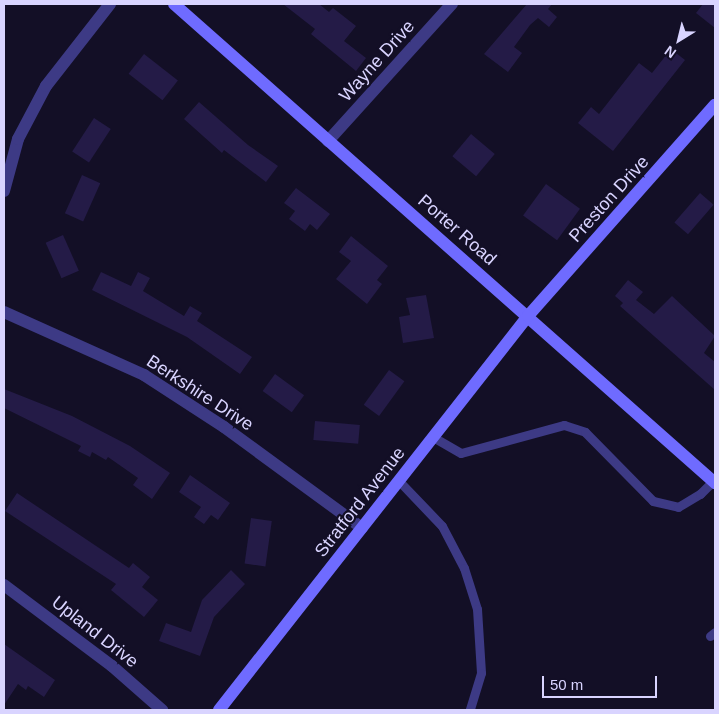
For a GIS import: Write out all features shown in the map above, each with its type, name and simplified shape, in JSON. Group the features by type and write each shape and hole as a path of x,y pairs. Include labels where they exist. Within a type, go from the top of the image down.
{"street":[{"path":"4,191 18,139 46,86 110,4"},
{"name":"Porter Road","path":"174,4 714,480"},
{"name":"Wayne Drive","path":"328,141 452,4"},
{"name":"Preston Drive","path":"528,316 715,105"},
{"name":"Berkshire Drive","path":"4,312 144,375 224,427 362,528"},
{"name":"Stratford Avenue","path":"219,710 528,316"},
{"name":"Upland Drive","path":"4,585 112,666 162,710"}],"lane":[{"path":"433,437 461,453 564,426 585,432 653,501 678,507 700,494 714,480"},
{"path":"399,481 442,526 464,568 477,609 481,673 470,710"}],"building":[{"path":"283,4 319,4 329,12 333,8 356,26 344,41 366,58 356,71 311,34 315,29"},
{"path":"527,4 552,4 548,9 557,17 549,27 538,18 530,25 514,47 522,53 508,72 484,54"},
{"path":"703,4 715,4 715,28 696,13"},
{"path":"671,49 685,60 613,151 578,123 591,107 599,114 639,63 652,73"},
{"path":"144,54 178,80 162,100 129,74"},
{"path":"199,102 248,145 278,166 266,182 224,150 222,153 184,119"},
{"path":"94,118 111,129 89,162 72,152"},
{"path":"471,134 495,154 476,176 452,156"},
{"path":"82,175 100,183 83,222 65,213"},
{"path":"546,184 580,209 557,240 523,216"},
{"path":"296,188 330,214 317,230 310,224 305,231 289,219 295,211 284,203"},
{"path":"700,193 714,205 688,234 674,222"},
{"path":"63,235 79,271 62,278 46,243"},
{"path":"351,236 388,266 377,280 382,284 367,304 336,279 351,261 339,252"},
{"path":"101,272 131,286 138,272 150,278 143,291 184,316 190,306 202,313 197,321 252,357 240,374 187,337 92,290"},
{"path":"628,280 643,292 636,300 654,314 672,296 715,336 704,353 715,362 715,390 620,306 623,303 615,296"},
{"path":"426,295 434,338 403,343 399,317 410,315 406,298"},
{"path":"389,370 404,381 379,416 364,405"},
{"path":"275,374 304,395 292,412 263,391"},
{"path":"4,389 72,416 130,446 170,473 152,499 133,485 138,478 108,457 106,460 92,452 90,457 78,451 81,446 4,408"},
{"path":"315,421 360,425 358,444 313,440"},
{"path":"190,475 230,503 218,520 211,515 204,524 194,517 201,507 179,492"},
{"path":"17,493 129,568 133,563 150,577 142,587 158,600 144,617 111,590 116,584 5,511"},
{"path":"251,518 272,521 265,566 245,564"},
{"path":"231,570 245,584 214,617 200,656 159,641 166,623 191,632 202,600"},
{"path":"4,644 55,680 44,697 28,686 26,690 18,684 4,705"}]}
